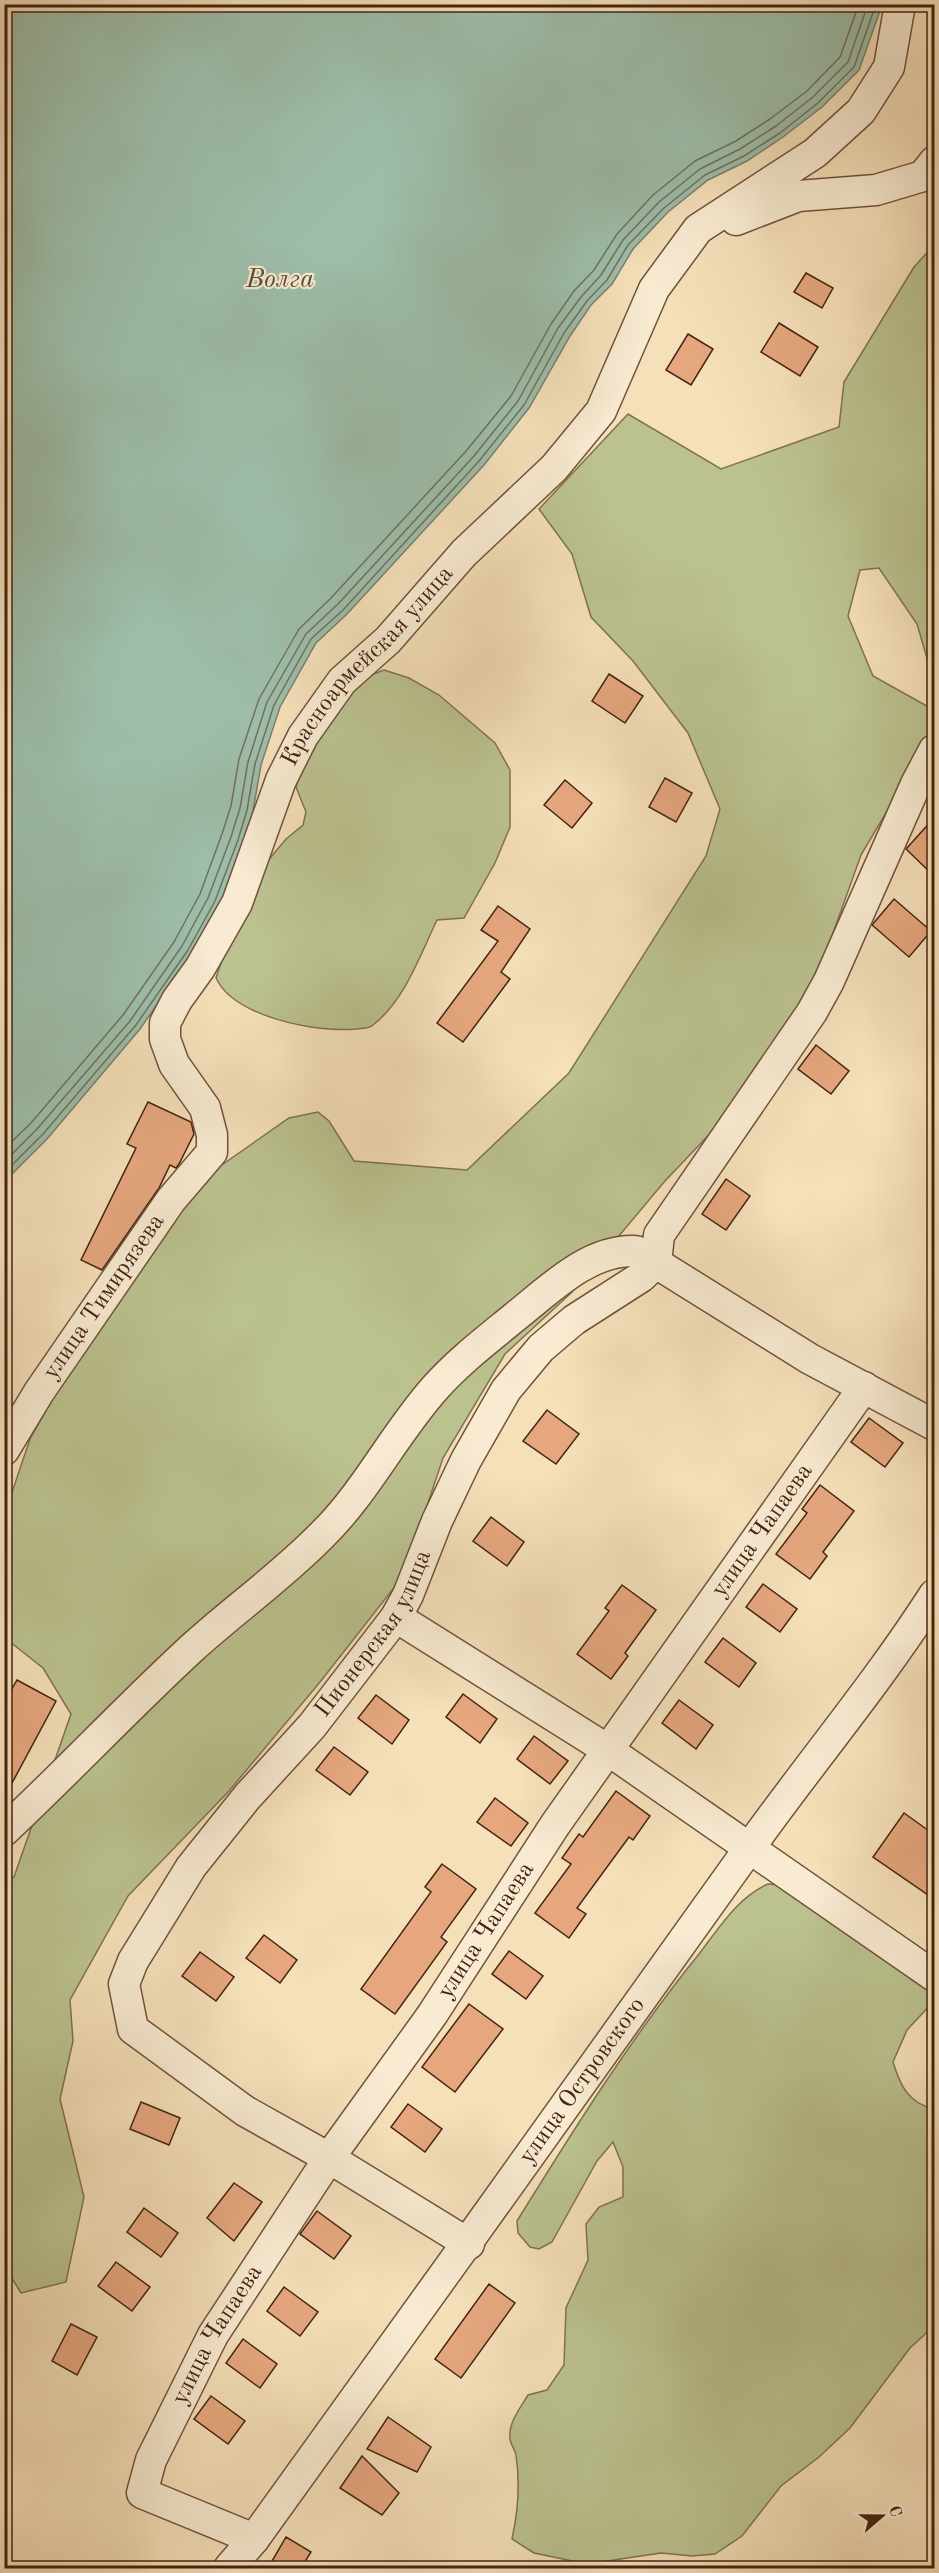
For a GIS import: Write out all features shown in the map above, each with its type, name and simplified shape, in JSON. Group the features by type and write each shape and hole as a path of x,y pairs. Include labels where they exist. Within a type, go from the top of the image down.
{"street":[{"path":"698,229 815,153 861,111 889,67 900,4"},
{"path":"698,229 741,219 798,196 876,190 923,176 934,162"},
{"name":"Красноармейская улица","path":"212,1152 212,1135 205,1108 174,1064 165,1039 165,1023 237,903 281,780 303,736 342,681 388,640 464,553 554,468 601,411 654,290 698,229"},
{"path":"656,1263 659,1235 812,1012 830,981 916,784 934,750"},
{"name":"улица Тимирязева","path":"4,1450 39,1392 171,1200 212,1152"},
{"path":"4,1831 76,1758 193,1647 323,1535 354,1498 433,1390 454,1367 567,1275 591,1262 613,1254 634,1251 646,1254 656,1263 810,1359 934,1425"},
{"name":"Пионерская улица","path":"329,2158 245,2111 133,2029 124,1984 133,1961 191,1867 247,1797 312,1726 396,1617 408,1595 437,1521 466,1460 506,1390 549,1341 609,1296 641,1277 656,1263"},
{"name":"улица Чапаева","path":"254,2539 142,2493 151,2460 213,2335 329,2158 432,2015 555,1826 864,1387"},
{"name":"улица Островского","path":"229,2568 254,2539 469,2244 750,1846 899,1650 934,1595"},
{"path":"396,1617 608,1749 934,1976"},
{"path":"329,2158 469,2244"}],"shaded area":[{"path":"934,245 934,682 917,624 879,568 860,570 848,616 873,676 934,710 934,732 861,855 813,989 742,1100 665,1181 571,1293 505,1354 443,1458 404,1575 320,1682 229,1791 128,1896 70,2000 73,2041 60,2099 84,2197 66,2282 21,2293 5,2267 5,1880 14,1877 71,1714 43,1668 5,1638 5,1513 30,1439 89,1334 182,1206 216,1169 289,1118 318,1112 329,1121 354,1161 467,1170 569,1073 706,856 720,809 688,733 633,661 591,617 572,554 539,509 628,414 721,469 839,427 844,382 914,267"},
{"path":"384,670 409,678 439,695 495,743 510,770 510,827 495,863 464,918 437,920 403,990 384,1015 373,1025 340,1030 278,1020 240,1003 226,992 216,978 223,956 266,863 286,839 303,825 306,812 296,787 301,769 335,704 368,676"},
{"path":"768,1884 782,1885 934,1990 934,2001 907,2030 893,2062 902,2085 911,2098 934,2109 934,2326 910,2348 850,2428 819,2457 781,2486 742,2536 715,2554 692,2556 661,2553 587,2564 534,2553 512,2539 518,2486 516,2455 510,2440 510,2432 516,2415 528,2395 547,2390 564,2365 566,2308 588,2260 586,2224 599,2207 623,2197 623,2167 613,2142 597,2161 552,2242 539,2249 530,2247 518,2233 517,2221 604,2084 650,2018 729,1915 747,1897"}],"water":[{"name":"Волга","path":"5,5 882,5 859,70 822,107 783,137 747,161 708,180 668,212 633,249 612,284 591,305 570,336 529,408 484,465 347,614 316,643 280,707 261,765 253,811 243,841 220,904 193,953 140,1029 47,1139 5,1181"}],"building":[{"path":"806,273 833,288 822,308 794,292"},
{"path":"779,323 818,347 800,376 761,352"},
{"path":"688,334 713,349 691,385 666,370"},
{"path":"609,674 643,696 625,723 592,701"},
{"path":"665,778 692,793 676,822 649,807"},
{"path":"565,780 592,803 572,828 544,805"},
{"path":"934,818 934,876 906,849"},
{"path":"894,899 931,931 909,957 872,925"},
{"path":"498,906 530,929 501,972 510,979 463,1042 437,1023 498,941 481,930"},
{"path":"816,1045 849,1071 831,1094 798,1069"},
{"path":"148,1102 191,1122 194,1134 179,1164 176,1168 170,1165 159,1188 102,1270 81,1260 136,1148 127,1144"},
{"path":"726,1179 750,1196 726,1230 702,1214"},
{"path":"547,1410 579,1434 556,1464 523,1441"},
{"path":"869,1418 903,1443 885,1467 851,1442"},
{"path":"820,1485 854,1511 823,1552 827,1556 810,1579 776,1554 807,1513 802,1509"},
{"path":"491,1517 524,1542 507,1566 473,1541"},
{"path":"763,1584 797,1609 780,1632 746,1607"},
{"path":"622,1585 656,1610 625,1653 628,1656 611,1679 577,1654 609,1611 605,1608"},
{"path":"723,1638 756,1663 739,1687 705,1662"},
{"path":"17,1680 56,1701 4,1798 4,1703"},
{"path":"463,1694 497,1719 480,1743 446,1717"},
{"path":"376,1695 409,1720 392,1744 358,1718"},
{"path":"679,1700 713,1725 696,1749 662,1723"},
{"path":"534,1736 568,1761 550,1784 517,1759"},
{"path":"334,1747 368,1772 350,1795 316,1770"},
{"path":"616,1791 650,1816 633,1840 629,1837 577,1908 586,1914 569,1938 535,1913 571,1864 562,1858 579,1834 583,1837"},
{"path":"495,1798 528,1823 511,1846 477,1822"},
{"path":"904,1813 932,1833 930,1842 934,1845 934,1899 873,1857"},
{"path":"442,1864 476,1889 441,1937 447,1942 395,2014 361,1989 431,1892 425,1887"},
{"path":"264,1935 297,1960 280,1983 246,1958"},
{"path":"509,1951 543,1976 526,1999 492,1974"},
{"path":"200,1952 234,1977 216,2001 182,1976"},
{"path":"469,2004 503,2029 455,2092 422,2067"},
{"path":"141,2102 180,2118 169,2145 130,2129"},
{"path":"408,2104 442,2129 425,2152 391,2127"},
{"path":"234,2183 262,2202 234,2241 207,2218"},
{"path":"144,2208 178,2233 161,2257 127,2232"},
{"path":"317,2211 351,2236 334,2259 300,2234"},
{"path":"116,2262 150,2287 132,2311 98,2286"},
{"path":"489,2284 515,2303 461,2378 435,2359"},
{"path":"284,2287 318,2312 300,2336 267,2311"},
{"path":"71,2324 97,2337 77,2375 52,2361"},
{"path":"243,2339 277,2364 260,2388 226,2363"},
{"path":"211,2396 245,2421 228,2444 194,2419"},
{"path":"388,2417 431,2447 417,2472 367,2449"},
{"path":"362,2456 399,2493 382,2515 340,2488"},
{"path":"286,2537 311,2552 301,2568 268,2568"}]}
